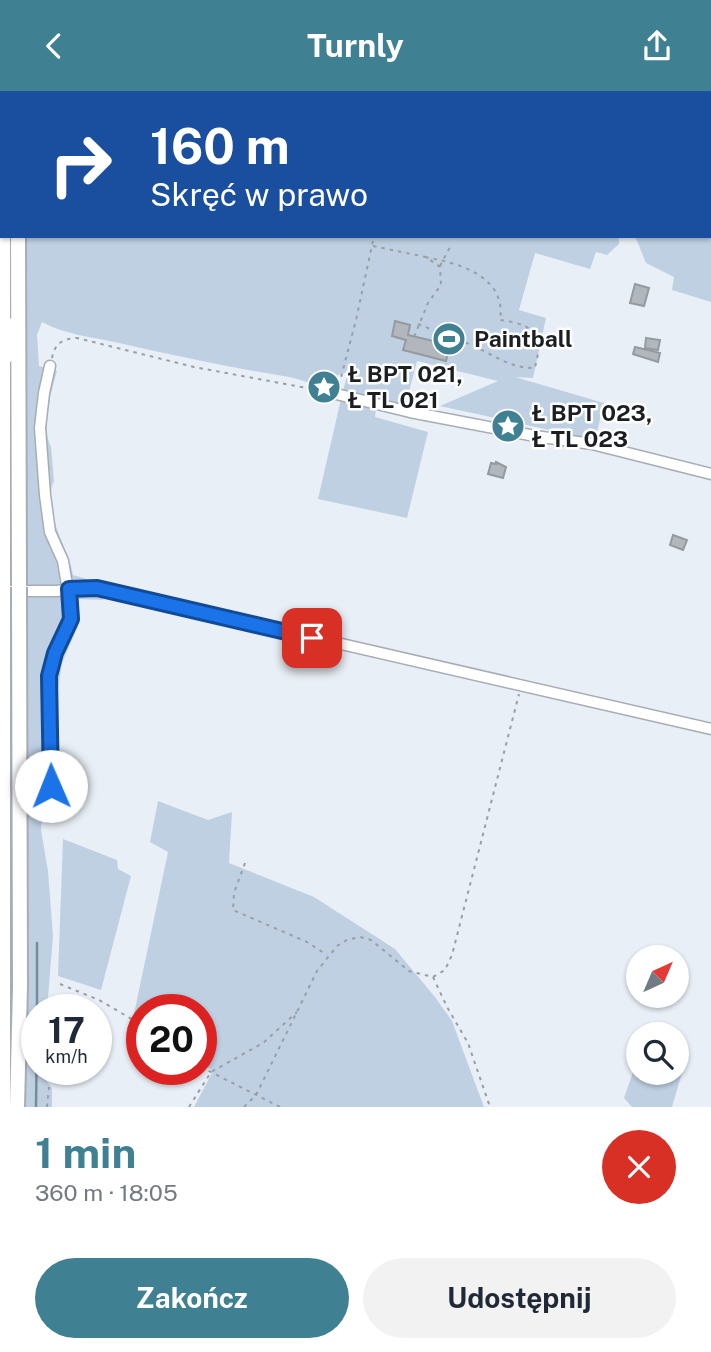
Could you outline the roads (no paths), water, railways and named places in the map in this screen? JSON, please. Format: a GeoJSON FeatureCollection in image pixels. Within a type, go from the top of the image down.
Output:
{"type":"FeatureCollection","features":[{"type":"Feature","properties":{"kind":"highway"},"geometry":{"type":"LineString","coordinates":[[3,238],[3,1107]]}},
{"type":"Feature","properties":{"kind":"highway"},"geometry":{"type":"LineString","coordinates":[[17,1107],[20,987],[18,238]]}},
{"type":"Feature","properties":{"kind":"street"},"geometry":{"type":"LineString","coordinates":[[3,270],[19,409]]}},
{"type":"Feature","properties":{"kind":"street"},"geometry":{"type":"LineString","coordinates":[[3,410],[19,271]]}},
{"type":"Feature","properties":{"kind":"street"},"geometry":{"type":"LineString","coordinates":[[50,366],[40,428],[45,495],[50,533],[63,561],[69,589],[71,619],[55,653],[49,676],[51,786]]}},
{"type":"Feature","properties":{"kind":"street"},"geometry":{"type":"LineString","coordinates":[[334,394],[535,436],[592,443],[711,474]]}},
{"type":"Feature","properties":{"kind":"street"},"geometry":{"type":"LineString","coordinates":[[2,591],[97,588],[711,729]]}},
{"type":"Feature","properties":{"kind":"waterway"},"geometry":{"type":"LineString","coordinates":[[37,943],[37,994]]}},
{"type":"Feature","properties":{"kind":"waterway"},"geometry":{"type":"LineString","coordinates":[[36,1085],[36,1107]]}},
{"type":"Feature","properties":{"kind":"place","name":"Paintball"},"geometry":{"type":"Point","coordinates":[449,339]}},
{"type":"Feature","properties":{"kind":"place","name":"Ł BPT 021, Ł TL 021"},"geometry":{"type":"Point","coordinates":[324,387]}},
{"type":"Feature","properties":{"kind":"place","name":"Ł BPT 023, Ł TL 023"},"geometry":{"type":"Point","coordinates":[508,426]}}]}
